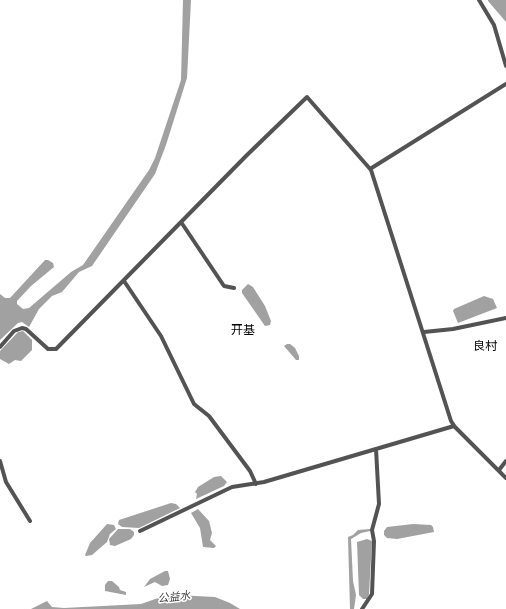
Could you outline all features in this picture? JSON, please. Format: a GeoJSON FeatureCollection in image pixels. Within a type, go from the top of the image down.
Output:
{"type":"FeatureCollection","features":[{"type":"Feature","properties":{"kind":"street"},"geometry":{"type":"LineString","coordinates":[[479,0],[494,25],[506,66]]}},
{"type":"Feature","properties":{"kind":"street"},"geometry":{"type":"LineString","coordinates":[[370,169],[506,84]]}},
{"type":"Feature","properties":{"kind":"street"},"geometry":{"type":"LineString","coordinates":[[0,347],[14,331],[22,328],[26,329],[48,349],[55,350],[307,97],[370,169],[454,426],[506,478]]}},
{"type":"Feature","properties":{"kind":"street"},"geometry":{"type":"LineString","coordinates":[[181,222],[224,286],[234,288]]}},
{"type":"Feature","properties":{"kind":"street"},"geometry":{"type":"LineString","coordinates":[[124,280],[161,336],[194,404],[209,416],[250,471],[256,484]]}},
{"type":"Feature","properties":{"kind":"street"},"geometry":{"type":"LineString","coordinates":[[424,332],[452,329],[506,318]]}},
{"type":"Feature","properties":{"kind":"street"},"geometry":{"type":"LineString","coordinates":[[140,531],[228,488],[256,484],[454,426]]}},
{"type":"Feature","properties":{"kind":"street"},"geometry":{"type":"LineString","coordinates":[[362,609],[372,594],[374,541],[372,530],[379,504],[376,449]]}},
{"type":"Feature","properties":{"kind":"street"},"geometry":{"type":"LineString","coordinates":[[0,461],[6,482],[30,521]]}},
{"type":"Feature","properties":{"kind":"street"},"geometry":{"type":"LineString","coordinates":[[499,470],[506,461]]}},
{"type":"Feature","properties":{"kind":"water"},"geometry":{"type":"Polygon","coordinates":[[[183,0],[191,0],[187,78],[166,145],[155,174],[92,266],[79,272],[62,292],[52,296],[39,309],[29,327],[22,322],[18,323],[0,340],[0,294],[5,298],[10,298],[45,260],[48,260],[53,263],[54,267],[31,286],[17,301],[17,304],[23,309],[29,308],[71,272],[83,265],[149,170],[155,158],[181,80],[183,0]]]}},
{"type":"Feature","properties":{"kind":"water"},"geometry":{"type":"Polygon","coordinates":[[[506,0],[506,22],[488,1],[506,0]]]}},
{"type":"Feature","properties":{"kind":"water"},"geometry":{"type":"Polygon","coordinates":[[[248,284],[253,287],[265,306],[271,321],[270,325],[265,326],[242,293],[242,290],[248,284]]]}},
{"type":"Feature","properties":{"kind":"water"},"geometry":{"type":"Polygon","coordinates":[[[484,296],[493,299],[497,308],[458,323],[453,311],[454,309],[484,296]]]}},
{"type":"Feature","properties":{"kind":"water"},"geometry":{"type":"Polygon","coordinates":[[[23,331],[32,340],[32,350],[21,361],[15,360],[9,364],[0,359],[0,351],[18,332],[23,331]]]}},
{"type":"Feature","properties":{"kind":"water"},"geometry":{"type":"Polygon","coordinates":[[[290,344],[295,348],[299,356],[299,360],[296,360],[284,346],[290,344]]]}},
{"type":"Feature","properties":{"kind":"water"},"geometry":{"type":"Polygon","coordinates":[[[221,476],[227,482],[224,486],[196,499],[197,494],[195,492],[198,487],[214,477],[221,476]]]}},
{"type":"Feature","properties":{"kind":"water"},"geometry":{"type":"Polygon","coordinates":[[[171,503],[176,504],[180,508],[139,528],[122,527],[118,524],[119,520],[171,503]]]}},
{"type":"Feature","properties":{"kind":"water"},"geometry":{"type":"Polygon","coordinates":[[[198,509],[209,521],[212,533],[210,540],[216,546],[214,548],[203,547],[200,528],[191,513],[198,509]]]}},
{"type":"Feature","properties":{"kind":"water"},"geometry":{"type":"Polygon","coordinates":[[[107,524],[114,525],[116,529],[110,534],[107,542],[92,555],[86,556],[85,555],[90,543],[107,524]]]}},
{"type":"Feature","properties":{"kind":"water"},"geometry":{"type":"Polygon","coordinates":[[[413,524],[431,525],[434,532],[397,539],[387,538],[384,535],[384,531],[387,527],[413,524]]]}},
{"type":"Feature","properties":{"kind":"water"},"geometry":{"type":"Polygon","coordinates":[[[118,529],[130,529],[134,532],[134,535],[131,539],[115,546],[110,545],[109,539],[118,529]]]}},
{"type":"Feature","properties":{"kind":"water"},"geometry":{"type":"Polygon","coordinates":[[[370,529],[370,531],[361,533],[351,539],[353,581],[356,595],[354,609],[350,609],[348,537],[353,535],[358,530],[370,529]]]}},
{"type":"Feature","properties":{"kind":"water"},"geometry":{"type":"Polygon","coordinates":[[[367,539],[372,541],[369,594],[367,599],[363,599],[359,595],[357,542],[367,539]]]}},
{"type":"Feature","properties":{"kind":"water"},"geometry":{"type":"Polygon","coordinates":[[[165,571],[168,571],[170,579],[168,585],[162,586],[155,582],[144,587],[150,579],[165,571]]]}},
{"type":"Feature","properties":{"kind":"water"},"geometry":{"type":"Polygon","coordinates":[[[108,581],[112,581],[119,587],[120,590],[126,592],[126,595],[105,591],[105,585],[108,581]]]}},
{"type":"Feature","properties":{"kind":"water","name":"公益水"},"geometry":{"type":"Polygon","coordinates":[[[176,595],[215,597],[240,609],[31,609],[47,601],[52,607],[64,608],[141,604],[164,596],[176,595]]]}},
{"type":"Feature","properties":{"kind":"district","name":"开基"},"geometry":{"type":"Point","coordinates":[243,330]}},
{"type":"Feature","properties":{"kind":"district","name":"良村"},"geometry":{"type":"Point","coordinates":[485,346]}}]}
